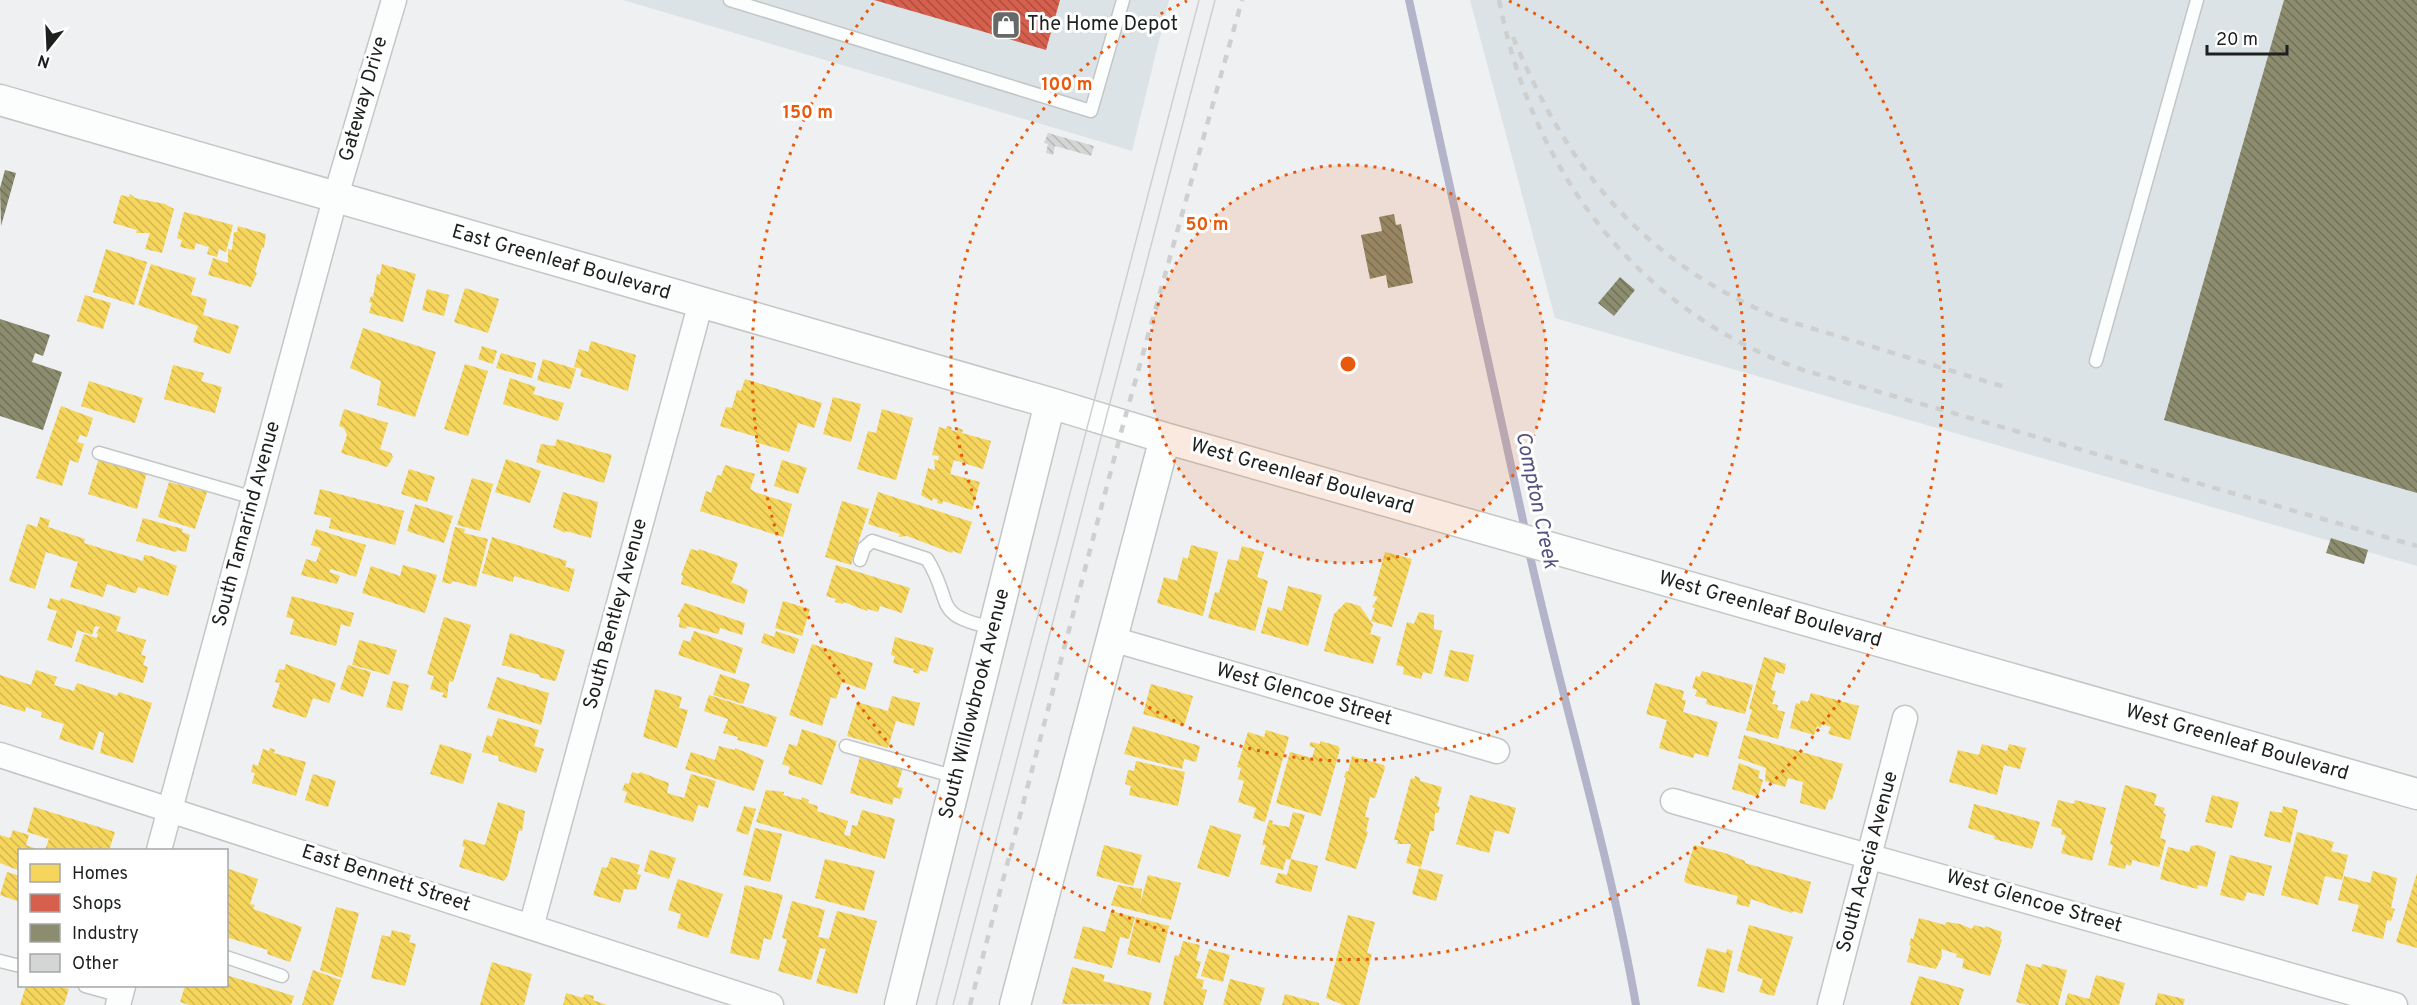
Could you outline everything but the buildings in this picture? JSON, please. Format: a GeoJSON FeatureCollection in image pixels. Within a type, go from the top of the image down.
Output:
{"type":"FeatureCollection","features":[{"type":"Feature","properties":{"kind":"street","name":"Gateway Drive"},"geometry":{"type":"LineString","coordinates":[[335,199],[394,0]]}},
{"type":"Feature","properties":{"kind":"street","name":"East Greenleaf Boulevard"},"geometry":{"type":"LineString","coordinates":[[0,100],[335,199],[701,302],[1123,425]]}},
{"type":"Feature","properties":{"kind":"street","name":"South Tamarind Avenue"},"geometry":{"type":"LineString","coordinates":[[159,849],[335,199]]}},
{"type":"Feature","properties":{"kind":"street","name":"South Bentley Avenue"},"geometry":{"type":"LineString","coordinates":[[531,927],[701,302]]}},
{"type":"Feature","properties":{"kind":"street","name":"South Willowbrook Avenue"},"geometry":{"type":"LineString","coordinates":[[900,1005],[1050,403]]}},
{"type":"Feature","properties":{"kind":"street","name":"West Greenleaf Boulevard"},"geometry":{"type":"LineString","coordinates":[[1123,425],[2417,794]]}},
{"type":"Feature","properties":{"kind":"street"},"geometry":{"type":"LineString","coordinates":[[1014,1005],[1165,438]]}},
{"type":"Feature","properties":{"kind":"street","name":"West Glencoe Street"},"geometry":{"type":"LineString","coordinates":[[1112,639],[1497,751]]}},
{"type":"Feature","properties":{"kind":"street","name":"South Acacia Avenue"},"geometry":{"type":"LineString","coordinates":[[1830,1005],[1905,718]]}},
{"type":"Feature","properties":{"kind":"street","name":"East Bennett Street"},"geometry":{"type":"LineString","coordinates":[[0,754],[771,1005]]}},
{"type":"Feature","properties":{"kind":"street","name":"West Glencoe Street"},"geometry":{"type":"LineString","coordinates":[[1673,801],[2395,1005]]}},
{"type":"Feature","properties":{"kind":"lane"},"geometry":{"type":"LineString","coordinates":[[730,0],[1091,111],[1123,0]]}},
{"type":"Feature","properties":{"kind":"lane"},"geometry":{"type":"LineString","coordinates":[[2096,361],[2198,0]]}},
{"type":"Feature","properties":{"kind":"lane"},"geometry":{"type":"LineString","coordinates":[[99,453],[254,498]]}},
{"type":"Feature","properties":{"kind":"lane"},"geometry":{"type":"LineString","coordinates":[[860,560],[864,548],[872,541],[927,559],[936,573],[945,607],[956,617],[994,628]]}},
{"type":"Feature","properties":{"kind":"lane"},"geometry":{"type":"LineString","coordinates":[[846,746],[957,777]]}},
{"type":"Feature","properties":{"kind":"lane"},"geometry":{"type":"LineString","coordinates":[[228,958],[282,975]]}},
{"type":"Feature","properties":{"kind":"lane"},"geometry":{"type":"LineString","coordinates":[[0,961],[18,966]]}},
{"type":"Feature","properties":{"kind":"lane"},"geometry":{"type":"LineString","coordinates":[[90,987],[121,995]]}},
{"type":"Feature","properties":{"kind":"shaded area"},"geometry":{"type":"Polygon","coordinates":[[[623,0],[1169,0],[1132,151],[623,0]]]}},
{"type":"Feature","properties":{"kind":"shaded area"},"geometry":{"type":"Polygon","coordinates":[[[1470,0],[2417,0],[2417,566],[1555,318],[1470,0]]]}},
{"type":"Feature","properties":{"kind":"waterway","name":"Compton Creek"},"geometry":{"type":"LineString","coordinates":[[1409,0],[1526,534]]}},
{"type":"Feature","properties":{"kind":"waterway","name":"Compton Creek"},"geometry":{"type":"LineString","coordinates":[[1528,547],[1613,890],[1636,1005]]}},
{"type":"Feature","properties":{"kind":"tram line"},"geometry":{"type":"LineString","coordinates":[[936,1005],[1199,0]]}},
{"type":"Feature","properties":{"kind":"tram line"},"geometry":{"type":"LineString","coordinates":[[953,1005],[1215,0]]}},
{"type":"Feature","properties":{"kind":"railway"},"geometry":{"type":"LineString","coordinates":[[970,1005],[1123,425],[1242,0]]}},
{"type":"Feature","properties":{"kind":"railway"},"geometry":{"type":"LineString","coordinates":[[1499,0],[1515,63],[1537,122],[1566,177],[1601,227],[1642,272],[1690,311],[1743,344],[1803,370],[2417,546]]}},
{"type":"Feature","properties":{"kind":"railway"},"geometry":{"type":"LineString","coordinates":[[1513,37],[1558,129],[1585,169],[1615,206],[1649,239],[1687,269],[1730,295],[1778,318],[2008,388]]}},
{"type":"Feature","properties":{"kind":"place","name":"The Home Depot"},"geometry":{"type":"Point","coordinates":[1006,25]}}]}
